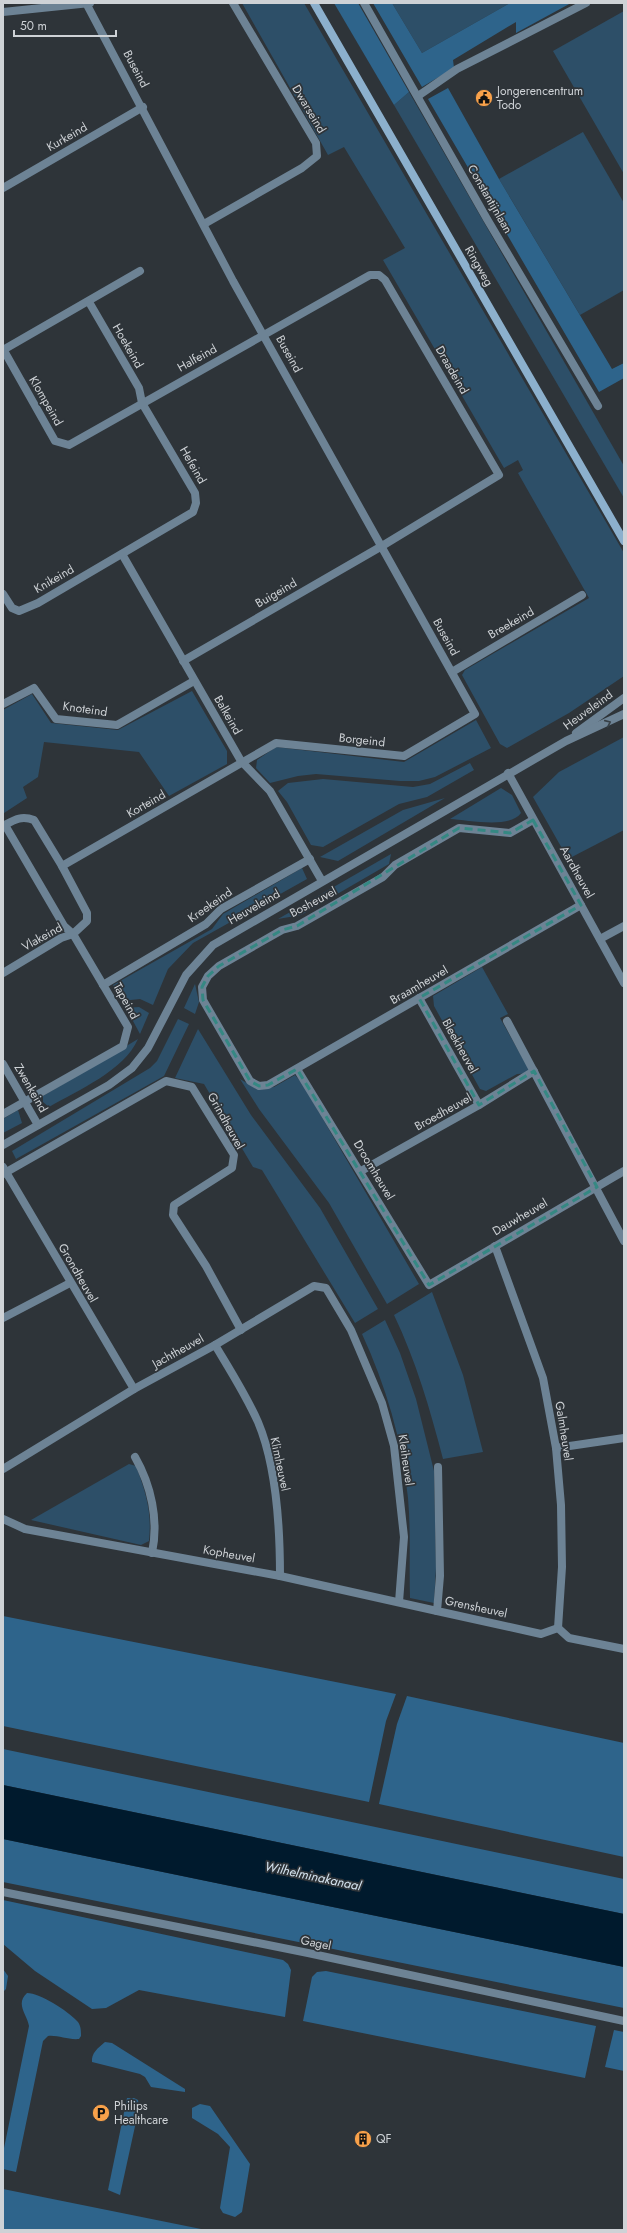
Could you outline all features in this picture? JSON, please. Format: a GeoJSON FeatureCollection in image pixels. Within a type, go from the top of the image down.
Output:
{"type":"FeatureCollection","features":[{"type":"Feature","properties":{"kind":"main road","name":"Ringweg"},"geometry":{"type":"LineString","coordinates":[[314,3],[624,541]]}},
{"type":"Feature","properties":{"kind":"street","name":"Dwarseind"},"geometry":{"type":"LineString","coordinates":[[204,224],[302,168],[317,156],[316,143],[233,3]]}},
{"type":"Feature","properties":{"kind":"street","name":"Constantijnlaan"},"geometry":{"type":"LineString","coordinates":[[364,3],[487,219],[598,406]]}},
{"type":"Feature","properties":{"kind":"street"},"geometry":{"type":"LineString","coordinates":[[418,96],[457,69],[586,3]]}},
{"type":"Feature","properties":{"kind":"street","name":"Buseind"},"geometry":{"type":"LineString","coordinates":[[88,4],[233,281],[264,334],[475,714]]}},
{"type":"Feature","properties":{"kind":"street"},"geometry":{"type":"LineString","coordinates":[[3,12],[88,4]]}},
{"type":"Feature","properties":{"kind":"street","name":"Kurkeind"},"geometry":{"type":"LineString","coordinates":[[3,188],[142,107]]}},
{"type":"Feature","properties":{"kind":"street"},"geometry":{"type":"LineString","coordinates":[[3,350],[140,272]]}},
{"type":"Feature","properties":{"kind":"street","name":"Draadeind"},"geometry":{"type":"LineString","coordinates":[[264,334],[370,275],[379,275],[385,280],[499,475],[382,546]]}},
{"type":"Feature","properties":{"kind":"street","name":"Hoekeind"},"geometry":{"type":"LineString","coordinates":[[89,302],[139,388],[142,403]]}},
{"type":"Feature","properties":{"kind":"street","name":"Halfeind"},"geometry":{"type":"LineString","coordinates":[[142,403],[264,334]]}},
{"type":"Feature","properties":{"kind":"street","name":"Klompeind"},"geometry":{"type":"LineString","coordinates":[[3,350],[55,441],[69,445],[142,403]]}},
{"type":"Feature","properties":{"kind":"street","name":"Hefeind"},"geometry":{"type":"LineString","coordinates":[[122,554],[193,512],[196,503],[195,493],[142,403]]}},
{"type":"Feature","properties":{"kind":"street","name":"Buigeind"},"geometry":{"type":"LineString","coordinates":[[183,661],[382,546]]}},
{"type":"Feature","properties":{"kind":"street","name":"Knikeind"},"geometry":{"type":"LineString","coordinates":[[3,594],[12,608],[19,610],[38,603],[122,554]]}},
{"type":"Feature","properties":{"kind":"street","name":"Balkeind"},"geometry":{"type":"LineString","coordinates":[[122,554],[241,761],[270,791],[322,881]]}},
{"type":"Feature","properties":{"kind":"street","name":"Breekeind"},"geometry":{"type":"LineString","coordinates":[[452,672],[582,595]]}},
{"type":"Feature","properties":{"kind":"street","name":"Knoteind"},"geometry":{"type":"LineString","coordinates":[[3,704],[34,688],[56,718],[117,725],[194,681]]}},
{"type":"Feature","properties":{"kind":"street","name":"Heuveleind"},"geometry":{"type":"LineString","coordinates":[[566,741],[624,698]]}},
{"type":"Feature","properties":{"kind":"street","name":"Borgeind"},"geometry":{"type":"LineString","coordinates":[[241,761],[276,743],[404,756],[475,714]]}},
{"type":"Feature","properties":{"kind":"street","name":"Heuveleind"},"geometry":{"type":"LineString","coordinates":[[3,1145],[109,1085],[132,1068],[148,1048],[186,975],[213,945],[508,773],[566,741],[624,714]]}},
{"type":"Feature","properties":{"kind":"street","name":"Korteind"},"geometry":{"type":"LineString","coordinates":[[62,866],[241,761]]}},
{"type":"Feature","properties":{"kind":"street","name":"Aardheuvel"},"geometry":{"type":"LineString","coordinates":[[508,773],[624,983]]}},
{"type":"Feature","properties":{"kind":"street"},"geometry":{"type":"LineString","coordinates":[[4,825],[19,817],[26,817],[34,820],[62,866],[87,913],[87,921],[73,934]]}},
{"type":"Feature","properties":{"kind":"street","name":"Bosheuvel"},"geometry":{"type":"LineString","coordinates":[[268,1085],[259,1086],[250,1081],[203,1000],[202,987],[208,976],[219,966],[282,930],[297,926],[383,877],[395,865],[459,828],[510,833],[534,820]]}},
{"type":"Feature","properties":{"kind":"street","name":"Tapeind"},"geometry":{"type":"LineString","coordinates":[[3,1114],[123,1046],[128,1027],[73,934],[64,926],[4,825]]}},
{"type":"Feature","properties":{"kind":"street","name":"Kreekeind"},"geometry":{"type":"LineString","coordinates":[[103,985],[206,924],[221,909],[310,859]]}},
{"type":"Feature","properties":{"kind":"street","name":"Braamheuvel"},"geometry":{"type":"LineString","coordinates":[[268,1085],[581,905]]}},
{"type":"Feature","properties":{"kind":"street"},"geometry":{"type":"LineString","coordinates":[[600,939],[624,926]]}},
{"type":"Feature","properties":{"kind":"street","name":"Vlakeind"},"geometry":{"type":"LineString","coordinates":[[3,973],[61,938],[73,934]]}},
{"type":"Feature","properties":{"kind":"street","name":"Bleekheuvel"},"geometry":{"type":"LineString","coordinates":[[419,998],[479,1105]]}},
{"type":"Feature","properties":{"kind":"street"},"geometry":{"type":"LineString","coordinates":[[507,1021],[597,1187],[624,1241]]}},
{"type":"Feature","properties":{"kind":"street","name":"Zwenkeind"},"geometry":{"type":"LineString","coordinates":[[3,1064],[38,1125]]}},
{"type":"Feature","properties":{"kind":"street","name":"Droomheuvel"},"geometry":{"type":"LineString","coordinates":[[297,1069],[361,1171],[429,1285]]}},
{"type":"Feature","properties":{"kind":"street","name":"Broedheuvel"},"geometry":{"type":"LineString","coordinates":[[361,1171],[479,1105],[534,1071]]}},
{"type":"Feature","properties":{"kind":"street","name":"Grindheuvel"},"geometry":{"type":"LineString","coordinates":[[4,1171],[166,1081],[192,1087],[234,1155],[232,1168],[174,1205],[173,1215],[206,1266],[241,1330]]}},
{"type":"Feature","properties":{"kind":"street","name":"Grondheuvel"},"geometry":{"type":"LineString","coordinates":[[4,1171],[134,1389]]}},
{"type":"Feature","properties":{"kind":"street","name":"Dauwheuvel"},"geometry":{"type":"LineString","coordinates":[[429,1285],[624,1171]]}},
{"type":"Feature","properties":{"kind":"street","name":"Galmheuvel"},"geometry":{"type":"LineString","coordinates":[[495,1246],[543,1378],[556,1448],[561,1505],[562,1567],[558,1628]]}},
{"type":"Feature","properties":{"kind":"street"},"geometry":{"type":"LineString","coordinates":[[3,1318],[70,1283]]}},
{"type":"Feature","properties":{"kind":"street","name":"Jachtheuvel"},"geometry":{"type":"LineString","coordinates":[[3,1469],[134,1389],[215,1345],[314,1286],[326,1288],[351,1330]]}},
{"type":"Feature","properties":{"kind":"street","name":"Kleiheuvel"},"geometry":{"type":"LineString","coordinates":[[351,1330],[382,1403],[394,1446],[404,1537],[399,1602]]}},
{"type":"Feature","properties":{"kind":"street","name":"Klimheuvel"},"geometry":{"type":"LineString","coordinates":[[215,1345],[258,1423],[268,1450],[280,1528],[280,1576]]}},
{"type":"Feature","properties":{"kind":"street"},"geometry":{"type":"LineString","coordinates":[[556,1448],[624,1438]]}},
{"type":"Feature","properties":{"kind":"street"},"geometry":{"type":"LineString","coordinates":[[135,1457],[145,1475],[150,1491],[154,1522],[154,1541],[152,1553]]}},
{"type":"Feature","properties":{"kind":"street","name":"Grensheuvel"},"geometry":{"type":"LineString","coordinates":[[438,1467],[440,1576],[437,1611],[541,1634],[558,1628]]}},
{"type":"Feature","properties":{"kind":"street","name":"Kopheuvel"},"geometry":{"type":"LineString","coordinates":[[3,1519],[25,1530],[280,1576],[437,1611]]}},
{"type":"Feature","properties":{"kind":"street"},"geometry":{"type":"LineString","coordinates":[[558,1628],[569,1638],[624,1649]]}},
{"type":"Feature","properties":{"kind":"street","name":"Gagel"},"geometry":{"type":"LineString","coordinates":[[3,1892],[308,1953],[624,2020]]}},
{"type":"Feature","properties":{"kind":"highlighted area"},"geometry":{"type":"Polygon","coordinates":[[[533,820],[581,905],[419,998],[479,1105],[534,1071],[597,1187],[429,1285],[297,1069],[268,1085],[259,1086],[250,1081],[203,1000],[202,987],[208,976],[219,966],[282,930],[297,926],[459,828],[510,833],[533,820]]]}},
{"type":"Feature","properties":{"kind":"shaded area"},"geometry":{"type":"Polygon","coordinates":[[[242,3],[304,3],[624,553],[624,676],[569,713],[507,748],[500,744],[462,675],[465,670],[589,598],[518,473],[523,470],[518,460],[504,468],[383,260],[405,248],[344,147],[328,155],[242,3]]]}},
{"type":"Feature","properties":{"kind":"shaded area"},"geometry":{"type":"Polygon","coordinates":[[[334,3],[358,3],[409,92],[394,105],[334,3]]]}},
{"type":"Feature","properties":{"kind":"shaded area"},"geometry":{"type":"Polygon","coordinates":[[[373,3],[392,3],[422,53],[510,3],[571,3],[516,33],[516,22],[453,60],[454,68],[422,87],[373,3]]]}},
{"type":"Feature","properties":{"kind":"shaded area"},"geometry":{"type":"Polygon","coordinates":[[[392,3],[510,3],[422,53],[392,3]]]}},
{"type":"Feature","properties":{"kind":"shaded area"},"geometry":{"type":"Polygon","coordinates":[[[624,11],[624,174],[553,51],[624,11]]]}},
{"type":"Feature","properties":{"kind":"shaded area"},"geometry":{"type":"Polygon","coordinates":[[[448,88],[499,179],[612,369],[624,363],[624,378],[599,392],[428,99],[448,88]]]}},
{"type":"Feature","properties":{"kind":"shaded area"},"geometry":{"type":"Polygon","coordinates":[[[409,92],[624,466],[624,498],[394,105],[409,92]]]}},
{"type":"Feature","properties":{"kind":"shaded area"},"geometry":{"type":"Polygon","coordinates":[[[583,132],[624,203],[624,290],[580,315],[499,179],[583,132]]]}},
{"type":"Feature","properties":{"kind":"shaded area"},"geometry":{"type":"Polygon","coordinates":[[[192,691],[227,751],[227,764],[169,796],[139,752],[44,742],[38,777],[23,787],[27,798],[4,813],[3,710],[32,694],[51,723],[118,730],[192,691]]]}},
{"type":"Feature","properties":{"kind":"shaded area"},"geometry":{"type":"Polygon","coordinates":[[[476,720],[491,748],[435,777],[419,781],[400,781],[316,774],[298,776],[270,783],[256,768],[257,760],[276,747],[404,762],[476,720]]]}},
{"type":"Feature","properties":{"kind":"shaded area"},"geometry":{"type":"Polygon","coordinates":[[[624,737],[624,830],[568,859],[533,797],[559,772],[624,737]]]}},
{"type":"Feature","properties":{"kind":"shaded area"},"geometry":{"type":"Polygon","coordinates":[[[470,763],[474,770],[427,797],[399,804],[323,847],[311,845],[287,802],[278,791],[288,783],[323,779],[413,787],[430,784],[470,763]]]}},
{"type":"Feature","properties":{"kind":"shaded area"},"geometry":{"type":"Polygon","coordinates":[[[501,788],[512,795],[521,813],[516,818],[498,822],[477,822],[450,819],[501,788]]]}},
{"type":"Feature","properties":{"kind":"shaded area"},"geometry":{"type":"Polygon","coordinates":[[[445,798],[338,861],[320,857],[403,810],[445,798]]]}},
{"type":"Feature","properties":{"kind":"shaded area"},"geometry":{"type":"Polygon","coordinates":[[[391,854],[389,864],[301,915],[278,919],[391,854]]]}},
{"type":"Feature","properties":{"kind":"shaded area"},"geometry":{"type":"Polygon","coordinates":[[[302,868],[307,879],[193,943],[168,969],[153,1005],[140,999],[121,1001],[113,985],[212,929],[223,914],[302,868]]]}},
{"type":"Feature","properties":{"kind":"shaded area"},"geometry":{"type":"Polygon","coordinates":[[[482,967],[508,1014],[500,1018],[531,1073],[517,1074],[486,1091],[480,1089],[434,1006],[433,996],[482,967]]]}},
{"type":"Feature","properties":{"kind":"shaded area"},"geometry":{"type":"Polygon","coordinates":[[[195,984],[199,1002],[195,1014],[184,1008],[195,984]]]}},
{"type":"Feature","properties":{"kind":"shaded area"},"geometry":{"type":"Polygon","coordinates":[[[139,1007],[149,1013],[140,1034],[126,1008],[139,1007]]]}},
{"type":"Feature","properties":{"kind":"shaded area"},"geometry":{"type":"Polygon","coordinates":[[[178,1019],[189,1024],[164,1076],[16,1159],[12,1151],[150,1068],[157,1061],[178,1019]]]}},
{"type":"Feature","properties":{"kind":"shaded area"},"geometry":{"type":"Polygon","coordinates":[[[198,1029],[251,1115],[320,1208],[378,1309],[355,1323],[262,1170],[253,1167],[204,1084],[175,1078],[198,1029]]]}},
{"type":"Feature","properties":{"kind":"shaded area"},"geometry":{"type":"Polygon","coordinates":[[[138,1039],[122,1061],[99,1079],[49,1107],[43,1102],[43,1096],[138,1039]]]}},
{"type":"Feature","properties":{"kind":"shaded area"},"geometry":{"type":"Polygon","coordinates":[[[295,1075],[302,1083],[419,1284],[387,1304],[329,1203],[259,1109],[240,1079],[257,1089],[274,1087],[295,1075]]]}},
{"type":"Feature","properties":{"kind":"shaded area"},"geometry":{"type":"Polygon","coordinates":[[[18,1110],[22,1123],[3,1133],[3,1119],[18,1110]]]}},
{"type":"Feature","properties":{"kind":"shaded area"},"geometry":{"type":"Polygon","coordinates":[[[432,1292],[463,1375],[483,1452],[443,1459],[422,1386],[402,1332],[394,1315],[432,1292]]]}},
{"type":"Feature","properties":{"kind":"shaded area"},"geometry":{"type":"Polygon","coordinates":[[[385,1320],[400,1353],[416,1399],[434,1471],[436,1568],[434,1603],[410,1598],[409,1510],[402,1455],[386,1393],[362,1334],[385,1320]]]}},
{"type":"Feature","properties":{"kind":"shaded area"},"geometry":{"type":"Polygon","coordinates":[[[129,1464],[136,1466],[143,1485],[150,1521],[149,1541],[141,1545],[31,1520],[129,1464]]]}},
{"type":"Feature","properties":{"kind":"shaded area"},"geometry":{"type":"Polygon","coordinates":[[[3,1616],[396,1694],[386,1721],[369,1802],[3,1726],[3,1616]]]}},
{"type":"Feature","properties":{"kind":"shaded area"},"geometry":{"type":"Polygon","coordinates":[[[407,1696],[624,1743],[624,1857],[379,1804],[397,1724],[407,1696]]]}},
{"type":"Feature","properties":{"kind":"shaded area"},"geometry":{"type":"Polygon","coordinates":[[[3,1749],[624,1879],[624,1914],[3,1785],[3,1749]]]}},
{"type":"Feature","properties":{"kind":"shaded area"},"geometry":{"type":"Polygon","coordinates":[[[3,1839],[624,1967],[624,2008],[3,1882],[3,1839]]]}},
{"type":"Feature","properties":{"kind":"shaded area"},"geometry":{"type":"Polygon","coordinates":[[[3,1900],[283,1960],[288,1964],[291,1970],[285,2017],[139,1990],[106,2008],[92,2009],[35,1971],[3,1944],[3,1900]]]}},
{"type":"Feature","properties":{"kind":"shaded area"},"geometry":{"type":"Polygon","coordinates":[[[3,1969],[8,1976],[6,1989],[3,1992],[3,1969]]]}},
{"type":"Feature","properties":{"kind":"shaded area"},"geometry":{"type":"Polygon","coordinates":[[[326,1971],[596,2026],[585,2078],[303,2021],[312,1977],[317,1972],[326,1971]]]}},
{"type":"Feature","properties":{"kind":"shaded area"},"geometry":{"type":"Polygon","coordinates":[[[27,1993],[46,1999],[67,2012],[78,2023],[81,2036],[79,2039],[75,2039],[48,2036],[43,2041],[16,2172],[3,2169],[3,2153],[29,2026],[22,2005],[22,2001],[27,1993]]]}},
{"type":"Feature","properties":{"kind":"shaded area"},"geometry":{"type":"Polygon","coordinates":[[[614,2030],[624,2032],[624,2071],[605,2067],[614,2030]]]}},
{"type":"Feature","properties":{"kind":"shaded area"},"geometry":{"type":"Polygon","coordinates":[[[105,2042],[112,2043],[185,2089],[185,2092],[151,2087],[145,2077],[140,2074],[92,2062],[94,2053],[105,2042]]]}},
{"type":"Feature","properties":{"kind":"shaded area"},"geometry":{"type":"Polygon","coordinates":[[[127,2098],[134,2098],[138,2100],[139,2108],[120,2195],[108,2190],[127,2098]]]}},
{"type":"Feature","properties":{"kind":"shaded area"},"geometry":{"type":"Polygon","coordinates":[[[200,2104],[210,2106],[250,2164],[242,2212],[235,2217],[223,2213],[220,2208],[230,2147],[218,2134],[192,2118],[192,2108],[200,2104]]]}},
{"type":"Feature","properties":{"kind":"shaded area"},"geometry":{"type":"Polygon","coordinates":[[[3,2189],[206,2230],[3,2230],[3,2189]]]}},
{"type":"Feature","properties":{"kind":"water","name":"Wilhelminakanaal"},"geometry":{"type":"Polygon","coordinates":[[[3,1785],[624,1914],[624,1967],[3,1839],[3,1785]]]}},
{"type":"Feature","properties":{"kind":"place","name":"Jongerencentrum Todo"},"geometry":{"type":"Point","coordinates":[484,98]}},
{"type":"Feature","properties":{"kind":"place","name":"Philips Healthcare"},"geometry":{"type":"Point","coordinates":[101,2113]}},
{"type":"Feature","properties":{"kind":"place","name":"QF"},"geometry":{"type":"Point","coordinates":[363,2139]}}]}
